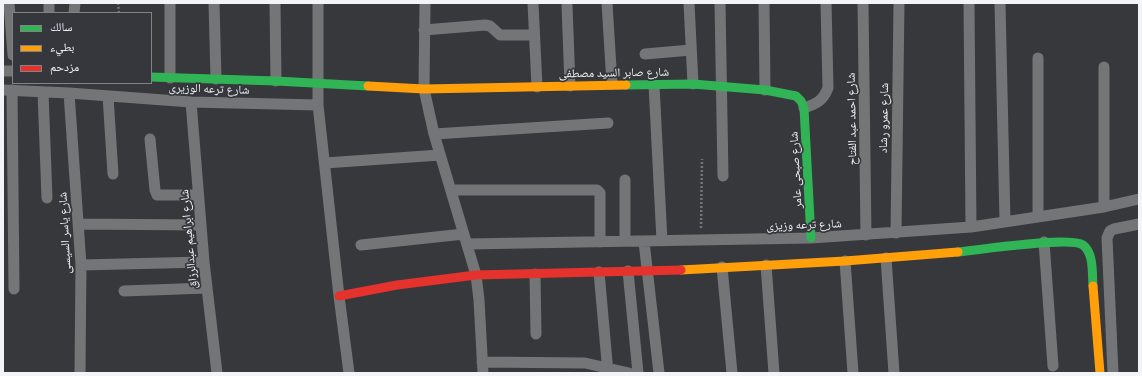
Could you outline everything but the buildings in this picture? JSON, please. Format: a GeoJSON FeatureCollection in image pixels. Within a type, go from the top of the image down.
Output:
{"type":"FeatureCollection","features":[{"type":"Feature","properties":{"kind":"street"},"geometry":{"type":"LineString","coordinates":[[9,3],[12,42]]}},
{"type":"Feature","properties":{"kind":"street"},"geometry":{"type":"LineString","coordinates":[[170,3],[170,78]]}},
{"type":"Feature","properties":{"kind":"street"},"geometry":{"type":"LineString","coordinates":[[214,3],[216,79]]}},
{"type":"Feature","properties":{"kind":"street"},"geometry":{"type":"LineString","coordinates":[[275,3],[276,80]]}},
{"type":"Feature","properties":{"kind":"street"},"geometry":{"type":"LineString","coordinates":[[318,3],[318,105],[349,373]]}},
{"type":"Feature","properties":{"kind":"street"},"geometry":{"type":"LineString","coordinates":[[425,3],[424,89],[434,134],[476,276],[479,300],[483,373]]}},
{"type":"Feature","properties":{"kind":"street"},"geometry":{"type":"LineString","coordinates":[[533,3],[537,88]]}},
{"type":"Feature","properties":{"kind":"street"},"geometry":{"type":"LineString","coordinates":[[607,3],[612,84]]}},
{"type":"Feature","properties":{"kind":"street"},"geometry":{"type":"LineString","coordinates":[[689,3],[693,84]]}},
{"type":"Feature","properties":{"kind":"street"},"geometry":{"type":"LineString","coordinates":[[720,3],[723,176]]}},
{"type":"Feature","properties":{"kind":"street"},"geometry":{"type":"LineString","coordinates":[[764,3],[765,90]]}},
{"type":"Feature","properties":{"kind":"street"},"geometry":{"type":"LineString","coordinates":[[803,104],[817,103],[824,97],[828,88],[826,3]]}},
{"type":"Feature","properties":{"kind":"street","name":"شارع احمد عبد الفتاح"},"geometry":{"type":"LineString","coordinates":[[863,3],[866,235]]}},
{"type":"Feature","properties":{"kind":"street","name":"شارع عمرو رشاد"},"geometry":{"type":"LineString","coordinates":[[896,233],[899,3]]}},
{"type":"Feature","properties":{"kind":"street"},"geometry":{"type":"LineString","coordinates":[[969,3],[971,227]]}},
{"type":"Feature","properties":{"kind":"street"},"geometry":{"type":"LineString","coordinates":[[1000,3],[1005,222]]}},
{"type":"Feature","properties":{"kind":"street"},"geometry":{"type":"LineString","coordinates":[[567,5],[570,86]]}},
{"type":"Feature","properties":{"kind":"street"},"geometry":{"type":"LineString","coordinates":[[424,30],[485,25],[490,26],[500,35],[534,35]]}},
{"type":"Feature","properties":{"kind":"street"},"geometry":{"type":"LineString","coordinates":[[645,54],[691,50]]}},
{"type":"Feature","properties":{"kind":"street"},"geometry":{"type":"LineString","coordinates":[[1038,58],[1038,216]]}},
{"type":"Feature","properties":{"kind":"street"},"geometry":{"type":"LineString","coordinates":[[1104,67],[1104,207]]}},
{"type":"Feature","properties":{"kind":"street","name":"شارع ترعه الوزيرى"},"geometry":{"type":"LineString","coordinates":[[152,77],[276,80],[424,89]]}},
{"type":"Feature","properties":{"kind":"street","name":"شارع صابر السيد مصطفى"},"geometry":{"type":"LineString","coordinates":[[424,89],[537,88],[612,84],[693,84],[765,90],[790,94],[796,96],[803,104]]}},
{"type":"Feature","properties":{"kind":"street"},"geometry":{"type":"LineString","coordinates":[[654,85],[662,241]]}},
{"type":"Feature","properties":{"kind":"street"},"geometry":{"type":"LineString","coordinates":[[8,90],[14,289]]}},
{"type":"Feature","properties":{"kind":"street","name":"شارع ترعه الوزيرى"},"geometry":{"type":"LineString","coordinates":[[8,90],[191,102],[318,105]]}},
{"type":"Feature","properties":{"kind":"street"},"geometry":{"type":"LineString","coordinates":[[43,92],[47,198]]}},
{"type":"Feature","properties":{"kind":"street","name":"شارع ياسر السيسى"},"geometry":{"type":"LineString","coordinates":[[69,93],[81,265],[80,373]]}},
{"type":"Feature","properties":{"kind":"street"},"geometry":{"type":"LineString","coordinates":[[108,96],[113,174]]}},
{"type":"Feature","properties":{"kind":"street","name":"شارع ابراهيم عبدالرزاق"},"geometry":{"type":"LineString","coordinates":[[191,102],[204,262],[217,373]]}},
{"type":"Feature","properties":{"kind":"street","name":"شارع صبحى عامر"},"geometry":{"type":"LineString","coordinates":[[803,104],[811,238]]}},
{"type":"Feature","properties":{"kind":"street"},"geometry":{"type":"LineString","coordinates":[[434,134],[608,123]]}},
{"type":"Feature","properties":{"kind":"street"},"geometry":{"type":"LineString","coordinates":[[150,139],[155,190],[157,195],[198,195]]}},
{"type":"Feature","properties":{"kind":"street"},"geometry":{"type":"LineString","coordinates":[[324,163],[440,155]]}},
{"type":"Feature","properties":{"kind":"street"},"geometry":{"type":"LineString","coordinates":[[625,180],[625,242]]}},
{"type":"Feature","properties":{"kind":"street"},"geometry":{"type":"LineString","coordinates":[[451,190],[597,190],[599,191],[600,242]]}},
{"type":"Feature","properties":{"kind":"street","name":"شارع ترعه وزيزى"},"geometry":{"type":"LineString","coordinates":[[361,245],[466,239],[644,242],[811,238],[866,235],[971,227],[1104,207],[1139,199]]}},
{"type":"Feature","properties":{"kind":"street"},"geometry":{"type":"LineString","coordinates":[[79,224],[201,225]]}},
{"type":"Feature","properties":{"kind":"street"},"geometry":{"type":"LineString","coordinates":[[1113,373],[1107,238],[1110,231],[1114,229],[1139,224]]}},
{"type":"Feature","properties":{"kind":"street"},"geometry":{"type":"LineString","coordinates":[[644,242],[659,373]]}},
{"type":"Feature","properties":{"kind":"street"},"geometry":{"type":"LineString","coordinates":[[339,296],[397,285],[476,276],[667,270],[845,261],[940,254],[1044,242],[1073,242],[1083,245],[1090,255],[1100,373]]}},
{"type":"Feature","properties":{"kind":"street"},"geometry":{"type":"LineString","coordinates":[[1044,242],[1054,366]]}},
{"type":"Feature","properties":{"kind":"street"},"geometry":{"type":"LineString","coordinates":[[886,258],[894,373]]}},
{"type":"Feature","properties":{"kind":"street"},"geometry":{"type":"LineString","coordinates":[[845,261],[853,373]]}},
{"type":"Feature","properties":{"kind":"street"},"geometry":{"type":"LineString","coordinates":[[81,265],[204,262]]}},
{"type":"Feature","properties":{"kind":"street"},"geometry":{"type":"LineString","coordinates":[[766,265],[774,373]]}},
{"type":"Feature","properties":{"kind":"street"},"geometry":{"type":"LineString","coordinates":[[722,267],[732,373]]}},
{"type":"Feature","properties":{"kind":"street"},"geometry":{"type":"LineString","coordinates":[[628,271],[638,373]]}},
{"type":"Feature","properties":{"kind":"street"},"geometry":{"type":"LineString","coordinates":[[599,272],[608,370]]}},
{"type":"Feature","properties":{"kind":"street"},"geometry":{"type":"LineString","coordinates":[[535,274],[536,334]]}},
{"type":"Feature","properties":{"kind":"street"},"geometry":{"type":"LineString","coordinates":[[124,291],[207,288]]}},
{"type":"Feature","properties":{"kind":"street"},"geometry":{"type":"LineString","coordinates":[[482,362],[585,363],[608,370],[630,373]]}},
{"type":"Feature","properties":{"kind":"path"},"geometry":{"type":"LineString","coordinates":[[701,241],[702,159]]}},
{"type":"Feature","properties":{"kind":"traffic: fast"},"geometry":{"type":"LineString","coordinates":[[152,77],[368,86]]}},
{"type":"Feature","properties":{"kind":"traffic: fast"},"geometry":{"type":"LineString","coordinates":[[626,85],[693,84],[765,90],[796,96],[801,101],[804,108],[811,238]]}},
{"type":"Feature","properties":{"kind":"traffic: fast"},"geometry":{"type":"LineString","coordinates":[[958,252],[1043,243],[1061,242],[1083,245],[1087,249],[1091,258],[1093,286]]}},
{"type":"Feature","properties":{"kind":"traffic: slow"},"geometry":{"type":"LineString","coordinates":[[368,86],[424,89],[626,85]]}},
{"type":"Feature","properties":{"kind":"traffic: slow"},"geometry":{"type":"LineString","coordinates":[[681,270],[845,261],[958,252]]}},
{"type":"Feature","properties":{"kind":"traffic: slow"},"geometry":{"type":"LineString","coordinates":[[1093,286],[1100,373]]}},
{"type":"Feature","properties":{"kind":"traffic: jam"},"geometry":{"type":"LineString","coordinates":[[339,296],[397,285],[476,275],[681,270]]}}]}
